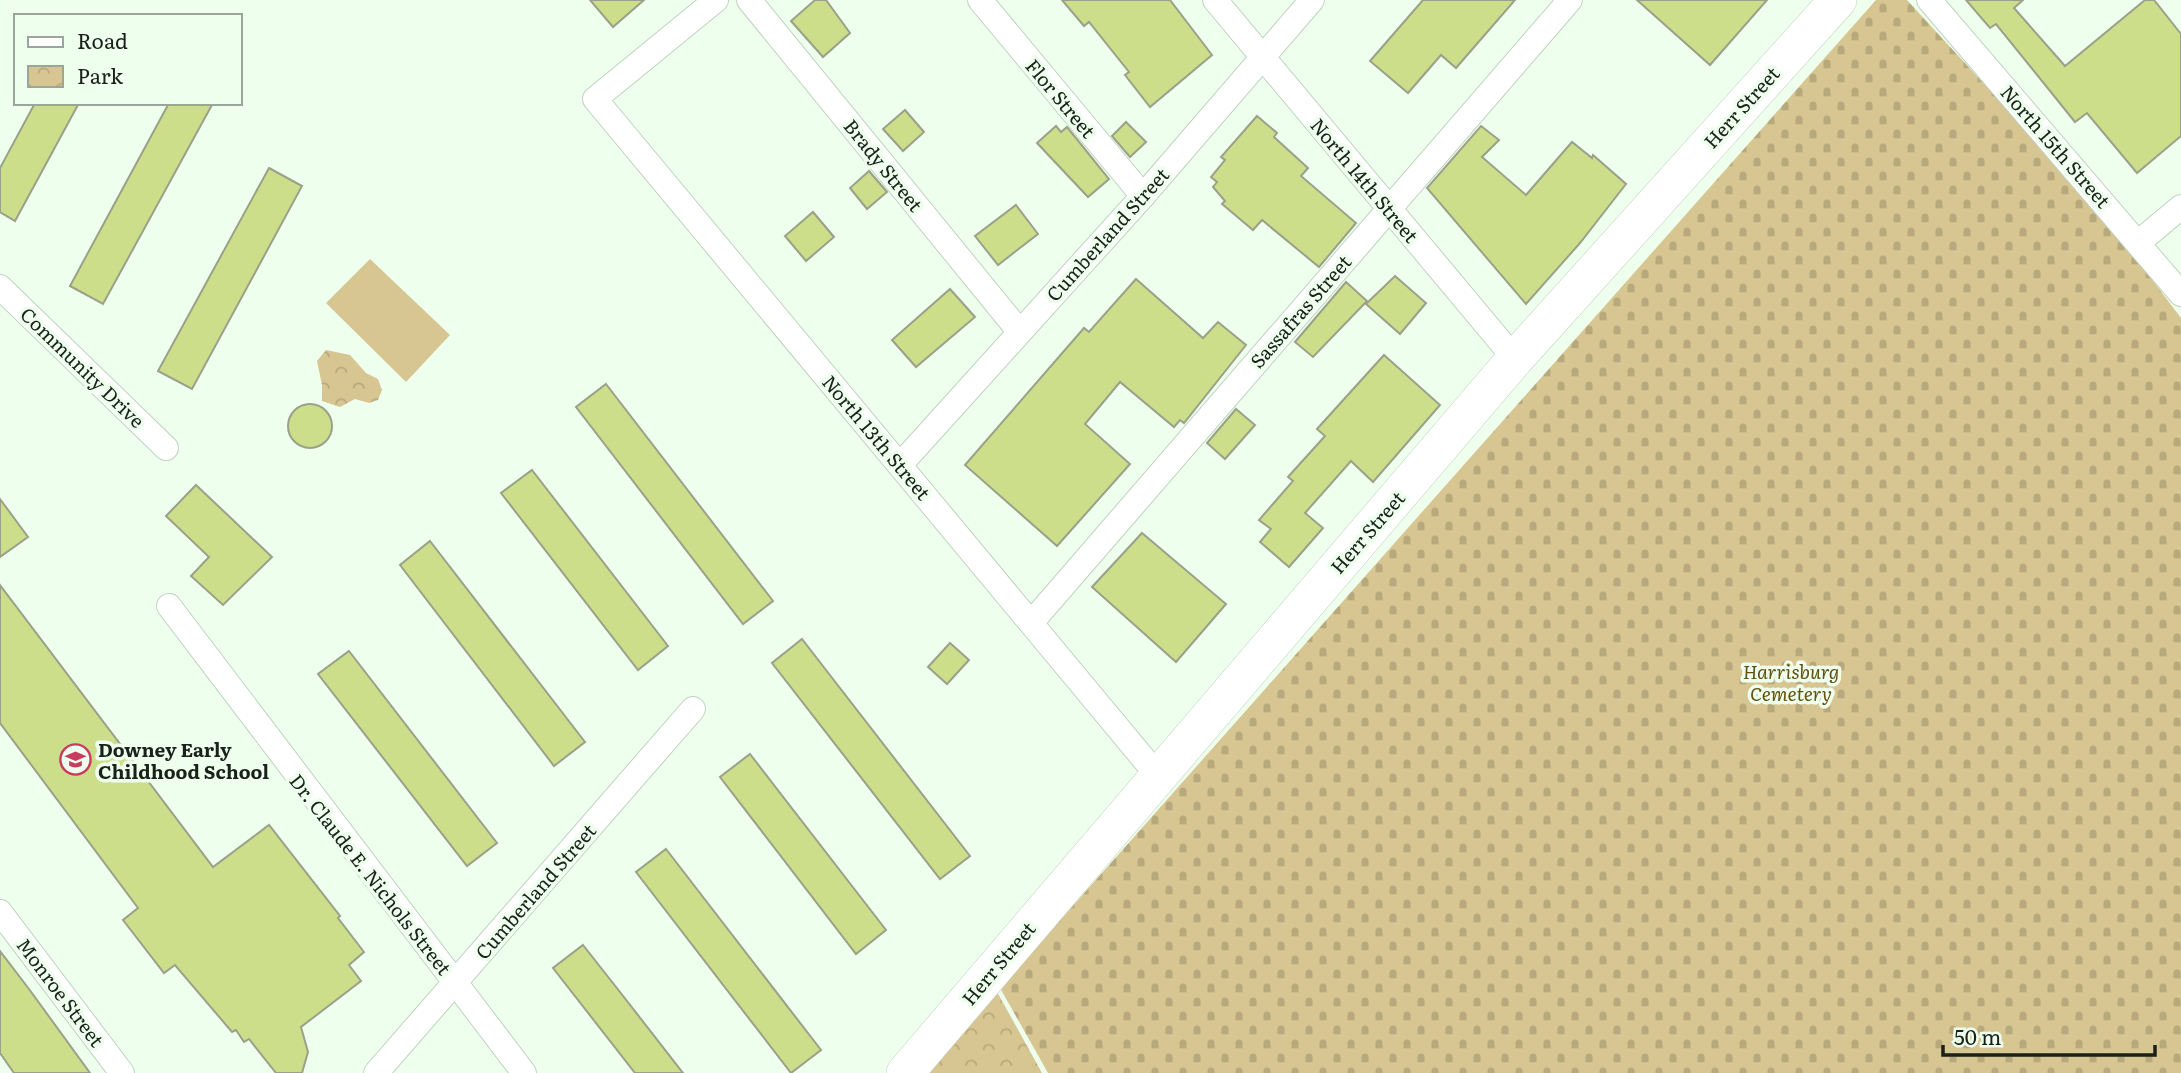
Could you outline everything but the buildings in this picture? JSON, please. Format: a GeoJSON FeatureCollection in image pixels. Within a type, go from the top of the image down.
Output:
{"type":"FeatureCollection","features":[{"type":"Feature","properties":{"kind":"main road","name":"Herr Street"},"geometry":{"type":"LineString","coordinates":[[905,1073],[1515,359],[1838,0]]}},
{"type":"Feature","properties":{"kind":"street","name":"North 13th Street"},"geometry":{"type":"LineString","coordinates":[[716,0],[595,99],[1158,776]]}},
{"type":"Feature","properties":{"kind":"street","name":"Brady Street"},"geometry":{"type":"LineString","coordinates":[[749,0],[1019,331]]}},
{"type":"Feature","properties":{"kind":"street","name":"Flor Street"},"geometry":{"type":"LineString","coordinates":[[980,0],[1143,196]]}},
{"type":"Feature","properties":{"kind":"street","name":"North 14th Street"},"geometry":{"type":"LineString","coordinates":[[1215,0],[1515,359]]}},
{"type":"Feature","properties":{"kind":"street","name":"Cumberland Street"},"geometry":{"type":"LineString","coordinates":[[900,465],[1143,196],[1312,0]]}},
{"type":"Feature","properties":{"kind":"street","name":"Sassafras Street"},"geometry":{"type":"LineString","coordinates":[[1031,622],[1570,0]]}},
{"type":"Feature","properties":{"kind":"street","name":"North 15th Street"},"geometry":{"type":"LineString","coordinates":[[1928,0],[2139,242],[2181,295]]}},
{"type":"Feature","properties":{"kind":"street"},"geometry":{"type":"LineString","coordinates":[[2139,242],[2181,207]]}},
{"type":"Feature","properties":{"kind":"street","name":"Community Drive"},"geometry":{"type":"LineString","coordinates":[[0,286],[166,448]]}},
{"type":"Feature","properties":{"kind":"street","name":"Dr. Claude E. Nichols Street"},"geometry":{"type":"LineString","coordinates":[[169,606],[524,1073]]}},
{"type":"Feature","properties":{"kind":"street","name":"Cumberland Street"},"geometry":{"type":"LineString","coordinates":[[376,1073],[693,709]]}},
{"type":"Feature","properties":{"kind":"street","name":"Monroe Street"},"geometry":{"type":"LineString","coordinates":[[0,912],[122,1073]]}},
{"type":"Feature","properties":{"kind":"green space","name":"Harrisburg Cemetery"},"geometry":{"type":"Polygon","coordinates":[[[1876,0],[1907,0],[2099,209],[2181,318],[2181,1073],[1048,1073],[1000,988],[1876,0]]]}},
{"type":"Feature","properties":{"kind":"green space"},"geometry":{"type":"Polygon","coordinates":[[[370,259],[450,335],[406,382],[326,303],[370,259]]]}},
{"type":"Feature","properties":{"kind":"green space"},"geometry":{"type":"Polygon","coordinates":[[[326,350],[350,355],[366,373],[378,379],[382,390],[378,400],[369,403],[355,399],[340,407],[322,401],[317,361],[326,350]]]}},
{"type":"Feature","properties":{"kind":"green space"},"geometry":{"type":"Polygon","coordinates":[[[996,990],[1042,1073],[927,1073],[996,990]]]}},
{"type":"Feature","properties":{"kind":"place","name":"Downey Early Childhood School"},"geometry":{"type":"Point","coordinates":[75,760]}}]}
